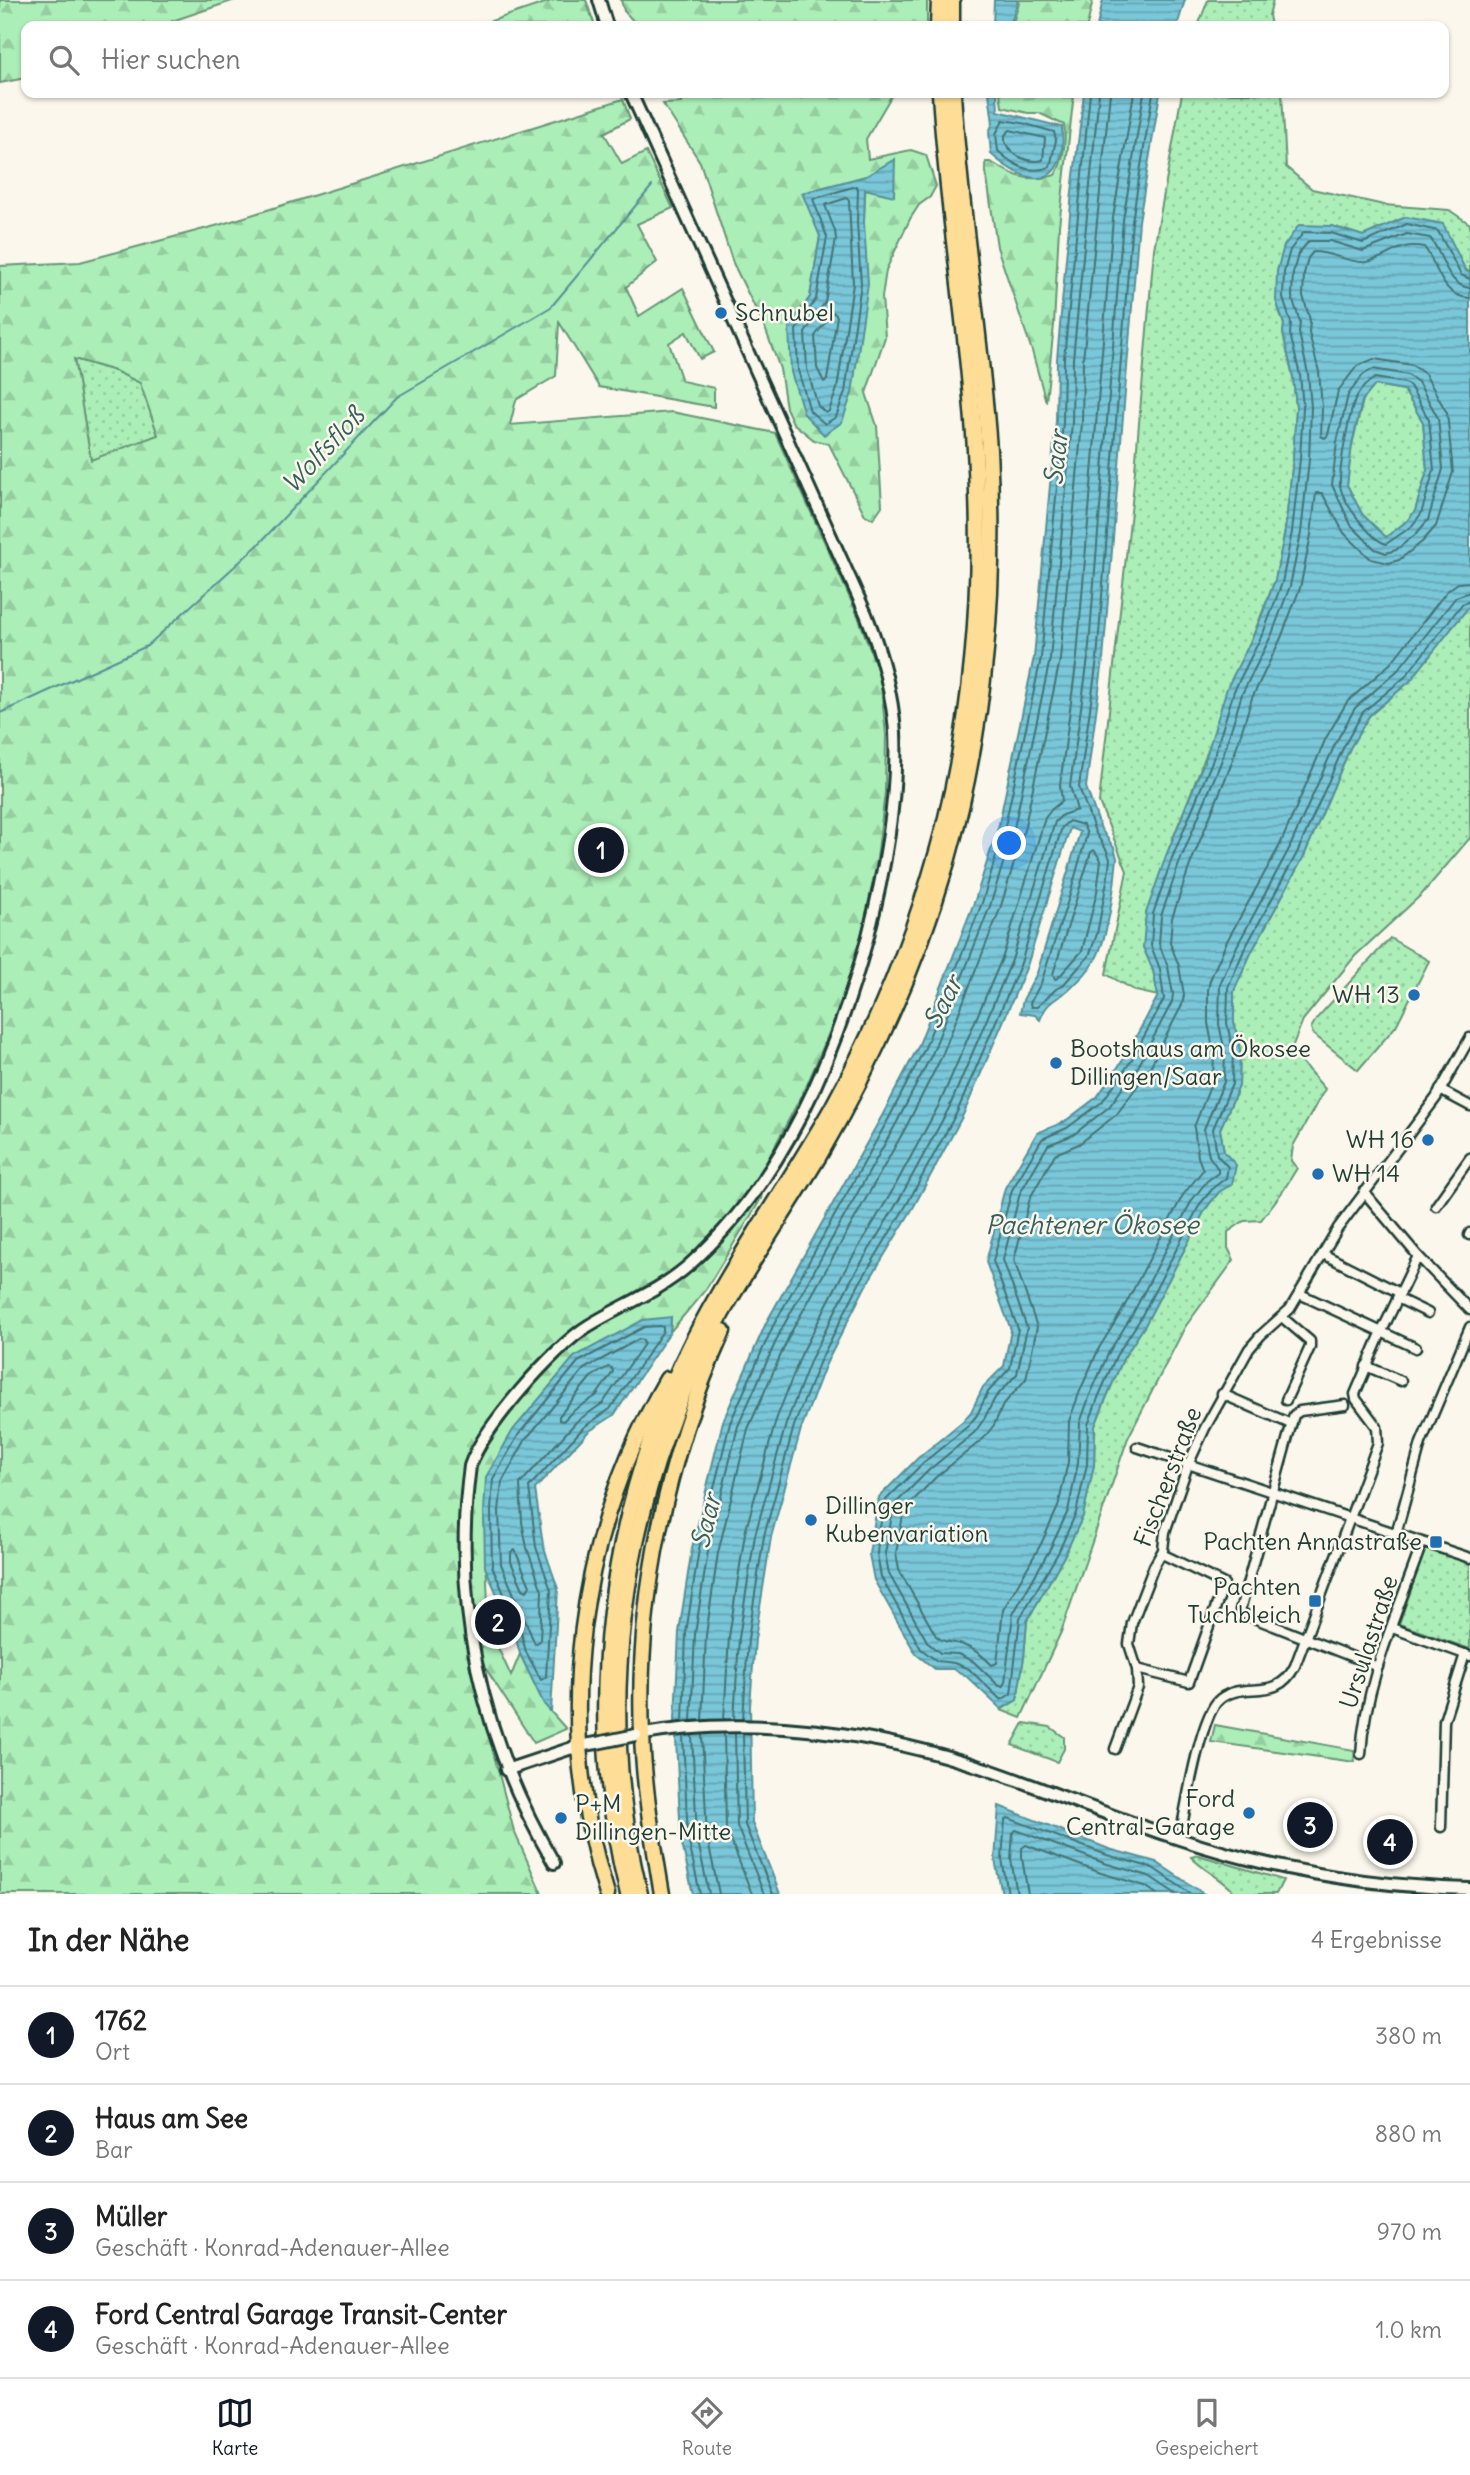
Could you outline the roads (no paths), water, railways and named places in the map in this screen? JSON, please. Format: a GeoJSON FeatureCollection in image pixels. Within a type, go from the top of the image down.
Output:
{"type":"FeatureCollection","features":[{"type":"Feature","properties":{"kind":"highway"},"geometry":{"type":"LineString","coordinates":[[938,21],[939,0]]}},
{"type":"Feature","properties":{"kind":"highway"},"geometry":{"type":"LineString","coordinates":[[952,0],[952,21]]}},
{"type":"Feature","properties":{"kind":"highway"},"geometry":{"type":"LineString","coordinates":[[940,98],[949,212],[984,495]]}},
{"type":"Feature","properties":{"kind":"highway"},"geometry":{"type":"LineString","coordinates":[[640,1894],[629,1842],[620,1770],[618,1680],[625,1598],[644,1507],[666,1438],[702,1352],[740,1283],[844,1111],[886,1029],[926,930],[957,826],[976,736],[987,648],[985,405],[962,210],[953,98]]}},
{"type":"Feature","properties":{"kind":"highway"},"geometry":{"type":"LineString","coordinates":[[607,1894],[586,1806],[579,1746],[578,1673],[586,1600],[608,1512],[657,1397],[833,1105],[874,1024],[914,926],[944,823],[963,734],[975,646],[985,532]]}},
{"type":"Feature","properties":{"kind":"highway"},"geometry":{"type":"LineString","coordinates":[[662,1894],[652,1835],[642,1734],[645,1624],[660,1526],[680,1444],[740,1283]]}},
{"type":"Feature","properties":{"kind":"highway"},"geometry":{"type":"LineString","coordinates":[[628,1894],[607,1771],[605,1680],[613,1596],[632,1504],[650,1446],[676,1377],[718,1295]]}},
{"type":"Feature","properties":{"kind":"main road"},"geometry":{"type":"LineString","coordinates":[[599,0],[605,21]]}},
{"type":"Feature","properties":{"kind":"main road"},"geometry":{"type":"LineString","coordinates":[[554,1863],[522,1806],[506,1770],[477,1671],[467,1609],[464,1542],[466,1493],[474,1454],[498,1418],[568,1342],[590,1325],[659,1288],[689,1265],[727,1226],[774,1163],[820,1077],[846,1012],[887,851],[895,756],[892,702],[877,642],[633,98]]}},
{"type":"Feature","properties":{"kind":"main road"},"geometry":{"type":"LineString","coordinates":[[506,1770],[579,1746],[642,1734],[712,1728],[766,1728],[853,1737],[924,1751],[986,1769],[1244,1858],[1344,1878],[1408,1886],[1470,1889]]}},
{"type":"Feature","properties":{"kind":"street","name":"Fischerstraße"},"geometry":{"type":"LineString","coordinates":[[1115,1749],[1138,1687],[1137,1669],[1131,1655],[1130,1633],[1154,1566],[1162,1554],[1165,1532],[1188,1465],[1222,1394],[1250,1349],[1261,1335],[1283,1318],[1300,1294],[1338,1228],[1440,1090],[1470,1038]]}},
{"type":"Feature","properties":{"kind":"street"},"geometry":{"type":"LineString","coordinates":[[1440,1090],[1470,1106]]}},
{"type":"Feature","properties":{"kind":"street"},"geometry":{"type":"LineString","coordinates":[[1436,1206],[1470,1158]]}},
{"type":"Feature","properties":{"kind":"street"},"geometry":{"type":"LineString","coordinates":[[1364,1192],[1418,1256],[1470,1310]]}},
{"type":"Feature","properties":{"kind":"street"},"geometry":{"type":"LineString","coordinates":[[1323,1254],[1428,1313]]}},
{"type":"Feature","properties":{"kind":"street"},"geometry":{"type":"LineString","coordinates":[[1180,1838],[1199,1749],[1215,1704],[1228,1695],[1269,1689],[1282,1684],[1292,1674],[1306,1640],[1379,1434],[1355,1394],[1418,1256]]}},
{"type":"Feature","properties":{"kind":"street"},"geometry":{"type":"LineString","coordinates":[[1300,1294],[1416,1348]]}},
{"type":"Feature","properties":{"kind":"street"},"geometry":{"type":"LineString","coordinates":[[1283,1318],[1310,1341],[1310,1347],[1286,1400]]}},
{"type":"Feature","properties":{"kind":"street"},"geometry":{"type":"LineString","coordinates":[[1396,1534],[1421,1443],[1470,1327]]}},
{"type":"Feature","properties":{"kind":"street"},"geometry":{"type":"LineString","coordinates":[[1366,1366],[1401,1381]]}},
{"type":"Feature","properties":{"kind":"street"},"geometry":{"type":"LineString","coordinates":[[1222,1394],[1291,1424]]}},
{"type":"Feature","properties":{"kind":"street"},"geometry":{"type":"LineString","coordinates":[[1345,1405],[1300,1411],[1294,1415],[1240,1607],[1241,1613],[1378,1667]]}},
{"type":"Feature","properties":{"kind":"street"},"geometry":{"type":"LineString","coordinates":[[1137,1447],[1470,1558]]}},
{"type":"Feature","properties":{"kind":"street","name":"Ursulastraße"},"geometry":{"type":"LineString","coordinates":[[1361,1754],[1364,1721],[1378,1667],[1422,1543]]}},
{"type":"Feature","properties":{"kind":"street"},"geometry":{"type":"LineString","coordinates":[[1137,1669],[1189,1682],[1224,1584],[1162,1554]]}},
{"type":"Feature","properties":{"kind":"street"},"geometry":{"type":"LineString","coordinates":[[1392,1628],[1468,1655],[1444,1721],[1441,1828]]}},
{"type":"Feature","properties":{"kind":"water"},"geometry":{"type":"Polygon","coordinates":[[[994,0],[1018,0],[1012,21],[993,21],[994,0]]]}},
{"type":"Feature","properties":{"kind":"water"},"geometry":{"type":"Polygon","coordinates":[[[1103,0],[1185,0],[1179,21],[1098,21],[1103,0]]]}},
{"type":"Feature","properties":{"kind":"water"},"geometry":{"type":"Polygon","coordinates":[[[990,98],[997,98],[998,111],[1062,127],[1059,163],[1052,172],[1043,177],[1019,173],[1005,165],[991,154],[989,132],[993,123],[990,98]]]}},
{"type":"Feature","properties":{"kind":"water","name":"Saar"},"geometry":{"type":"Polygon","coordinates":[[[1083,98],[1159,98],[1139,221],[1103,660],[1086,787],[1101,829],[1114,848],[1117,858],[1107,925],[1100,951],[1093,964],[1076,983],[1049,1004],[1040,1020],[1035,1015],[1020,1013],[1023,1000],[1037,973],[1080,832],[1070,828],[1027,966],[963,1115],[913,1208],[865,1287],[825,1366],[801,1429],[771,1537],[755,1639],[750,1706],[752,1823],[780,1894],[693,1894],[681,1839],[675,1719],[679,1632],[692,1548],[723,1421],[766,1323],[918,1047],[975,900],[999,824],[1034,657],[1056,421],[1057,359],[1083,98]]]}},
{"type":"Feature","properties":{"kind":"water"},"geometry":{"type":"Polygon","coordinates":[[[895,159],[894,196],[865,189],[868,284],[852,393],[842,422],[824,435],[804,414],[791,372],[789,327],[810,297],[820,236],[802,193],[866,176],[895,159]]]}},
{"type":"Feature","properties":{"kind":"water","name":"Pachtener Ökosee"},"geometry":{"type":"Polygon","coordinates":[[[1406,217],[1443,224],[1466,271],[1470,273],[1470,605],[1410,681],[1369,716],[1350,748],[1304,856],[1251,953],[1234,991],[1234,1023],[1240,1050],[1239,1086],[1220,1129],[1224,1152],[1236,1165],[1232,1184],[1219,1192],[1206,1208],[1145,1325],[1123,1359],[1095,1426],[1094,1465],[1083,1516],[1027,1621],[1017,1700],[1001,1709],[965,1675],[953,1669],[935,1669],[916,1654],[874,1580],[869,1554],[879,1497],[918,1458],[963,1421],[971,1412],[983,1387],[1004,1366],[1011,1330],[986,1262],[1005,1188],[1037,1133],[1064,1122],[1097,1097],[1125,1057],[1158,996],[1153,970],[1143,947],[1146,913],[1206,757],[1227,688],[1257,628],[1275,580],[1285,531],[1296,407],[1293,377],[1283,333],[1284,324],[1276,300],[1277,271],[1284,246],[1299,225],[1332,226],[1363,236],[1406,217]],[[1375,385],[1362,401],[1352,444],[1347,485],[1362,514],[1386,537],[1407,521],[1415,511],[1427,471],[1423,422],[1404,390],[1375,385]]]}},
{"type":"Feature","properties":{"kind":"water"},"geometry":{"type":"Polygon","coordinates":[[[671,1317],[670,1332],[614,1415],[588,1432],[535,1489],[543,1545],[558,1589],[551,1712],[544,1704],[520,1654],[515,1635],[485,1567],[486,1477],[513,1430],[574,1357],[643,1320],[671,1317]]]}},
{"type":"Feature","properties":{"kind":"water"},"geometry":{"type":"Polygon","coordinates":[[[999,1806],[1109,1849],[1156,1862],[1204,1894],[1002,1894],[995,1860],[999,1806]]]}},
{"type":"Feature","properties":{"kind":"waterway","name":"Wolfsfloß"},"geometry":{"type":"LineString","coordinates":[[0,713],[147,646],[257,546],[397,397],[551,307],[652,186]]}},
{"type":"Feature","properties":{"kind":"place","name":"Schnubel"},"geometry":{"type":"Point","coordinates":[721,313]}},
{"type":"Feature","properties":{"kind":"place","name":"1762"},"geometry":{"type":"Point","coordinates":[601,850]}},
{"type":"Feature","properties":{"kind":"place","name":"WH 13"},"geometry":{"type":"Point","coordinates":[1414,995]}},
{"type":"Feature","properties":{"kind":"place","name":"Bootshaus am Ökosee Dillingen/Saar"},"geometry":{"type":"Point","coordinates":[1056,1063]}},
{"type":"Feature","properties":{"kind":"place","name":"WH 16"},"geometry":{"type":"Point","coordinates":[1428,1140]}},
{"type":"Feature","properties":{"kind":"place","name":"WH 14"},"geometry":{"type":"Point","coordinates":[1318,1174]}},
{"type":"Feature","properties":{"kind":"place","name":"Dillinger Kubenvariation"},"geometry":{"type":"Point","coordinates":[811,1520]}},
{"type":"Feature","properties":{"kind":"place","name":"Pachten Annastraße"},"geometry":{"type":"Point","coordinates":[1436,1542]}},
{"type":"Feature","properties":{"kind":"place","name":"Pachten Tuchbleich"},"geometry":{"type":"Point","coordinates":[1315,1601]}},
{"type":"Feature","properties":{"kind":"place","name":"Haus am See"},"geometry":{"type":"Point","coordinates":[498,1622]}},
{"type":"Feature","properties":{"kind":"place","name":"Ford Central-Garage"},"geometry":{"type":"Point","coordinates":[1249,1813]}},
{"type":"Feature","properties":{"kind":"place","name":"P+M Dillingen-Mitte"},"geometry":{"type":"Point","coordinates":[561,1818]}},
{"type":"Feature","properties":{"kind":"place","name":"Müller"},"geometry":{"type":"Point","coordinates":[1310,1825]}},
{"type":"Feature","properties":{"kind":"place","name":"Ford Central Garage Transit-Center"},"geometry":{"type":"Point","coordinates":[1390,1842]}}]}
